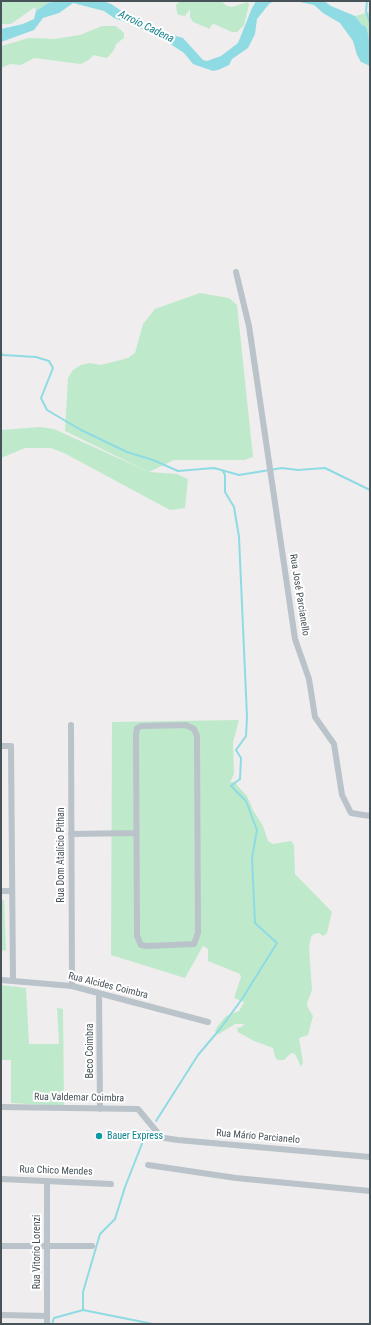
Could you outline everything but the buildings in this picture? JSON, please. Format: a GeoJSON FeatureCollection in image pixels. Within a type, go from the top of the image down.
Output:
{"type":"FeatureCollection","features":[{"type":"Feature","properties":{"kind":"street","name":"Rua José Parcianello"},"geometry":{"type":"LineString","coordinates":[[236,272],[249,326],[295,639],[309,679],[315,717],[334,744],[342,795],[347,807],[352,813],[370,816]]}},
{"type":"Feature","properties":{"kind":"street","name":"Rua Dom Atalício Pithan"},"geometry":{"type":"LineString","coordinates":[[70,724],[72,986]]}},
{"type":"Feature","properties":{"kind":"street"},"geometry":{"type":"LineString","coordinates":[[186,725],[194,729],[197,736],[198,933],[194,944],[141,945],[137,936],[136,832],[137,728],[142,726],[186,725]]}},
{"type":"Feature","properties":{"kind":"street"},"geometry":{"type":"LineString","coordinates":[[1,746],[10,746],[13,980]]}},
{"type":"Feature","properties":{"kind":"street"},"geometry":{"type":"LineString","coordinates":[[71,834],[136,832]]}},
{"type":"Feature","properties":{"kind":"street"},"geometry":{"type":"LineString","coordinates":[[1,891],[12,891]]}},
{"type":"Feature","properties":{"kind":"street","name":"Rua Alcides Coimbra"},"geometry":{"type":"LineString","coordinates":[[1,980],[72,986],[208,1022]]}},
{"type":"Feature","properties":{"kind":"street","name":"Beco Coimbra"},"geometry":{"type":"LineString","coordinates":[[100,993],[100,1109]]}},
{"type":"Feature","properties":{"kind":"street","name":"Rua Valdemar Coimbra"},"geometry":{"type":"LineString","coordinates":[[1,1107],[138,1109],[150,1123]]}},
{"type":"Feature","properties":{"kind":"street","name":"Rua Mário Parcianelo"},"geometry":{"type":"LineString","coordinates":[[150,1123],[164,1138],[370,1157]]}},
{"type":"Feature","properties":{"kind":"street"},"geometry":{"type":"LineString","coordinates":[[148,1164],[236,1178],[370,1191]]}},
{"type":"Feature","properties":{"kind":"street","name":"Rua Chico Mendes"},"geometry":{"type":"LineString","coordinates":[[1,1179],[111,1184]]}},
{"type":"Feature","properties":{"kind":"street","name":"Rua Vitorio Lorenzi"},"geometry":{"type":"LineString","coordinates":[[47,1181],[47,1324]]}},
{"type":"Feature","properties":{"kind":"street"},"geometry":{"type":"LineString","coordinates":[[1,1246],[92,1246]]}},
{"type":"Feature","properties":{"kind":"street"},"geometry":{"type":"LineString","coordinates":[[1,1315],[47,1316]]}},
{"type":"Feature","properties":{"kind":"green space"},"geometry":{"type":"Polygon","coordinates":[[[1,1],[57,1],[48,3],[36,11],[35,7],[11,24],[1,24],[1,1]]]}},
{"type":"Feature","properties":{"kind":"green space"},"geometry":{"type":"Polygon","coordinates":[[[180,1],[221,1],[227,6],[232,7],[248,2],[249,5],[244,25],[237,32],[232,32],[214,24],[211,25],[210,29],[193,22],[190,17],[190,9],[185,16],[179,15],[177,13],[176,5],[180,1]]]}},
{"type":"Feature","properties":{"kind":"green space"},"geometry":{"type":"Polygon","coordinates":[[[370,4],[370,45],[367,29],[355,16],[369,12],[370,4]]]}},
{"type":"Feature","properties":{"kind":"green space"},"geometry":{"type":"Polygon","coordinates":[[[102,26],[116,26],[124,33],[124,38],[116,44],[114,50],[107,58],[93,55],[90,59],[81,64],[34,58],[21,65],[10,64],[1,68],[1,46],[29,38],[54,39],[80,35],[102,26]]]}},
{"type":"Feature","properties":{"kind":"green space"},"geometry":{"type":"Polygon","coordinates":[[[200,293],[229,298],[237,305],[253,457],[244,460],[174,460],[149,472],[65,431],[68,378],[73,370],[81,365],[90,363],[101,365],[128,358],[135,353],[143,324],[155,309],[200,293]]]}},
{"type":"Feature","properties":{"kind":"green space"},"geometry":{"type":"Polygon","coordinates":[[[40,427],[54,429],[149,472],[177,474],[188,479],[185,508],[170,510],[64,453],[51,448],[25,448],[1,458],[1,430],[40,427]]]}},
{"type":"Feature","properties":{"kind":"green space"},"geometry":{"type":"Polygon","coordinates":[[[239,720],[233,742],[234,774],[230,782],[234,782],[247,796],[253,810],[263,826],[268,841],[273,844],[291,841],[294,845],[295,874],[332,912],[327,933],[323,936],[319,933],[314,934],[311,937],[309,947],[312,990],[307,1003],[313,1016],[308,1035],[299,1038],[303,1062],[301,1067],[295,1054],[291,1053],[284,1060],[278,1060],[275,1057],[273,1048],[254,1041],[238,1032],[237,1028],[242,1027],[244,1024],[235,1024],[219,1034],[215,1031],[226,1016],[239,1011],[244,1002],[234,998],[241,977],[240,974],[208,961],[208,949],[203,946],[185,978],[111,955],[112,722],[239,720]]]}},
{"type":"Feature","properties":{"kind":"green space"},"geometry":{"type":"Polygon","coordinates":[[[1,900],[4,900],[6,950],[1,951],[1,900]]]}},
{"type":"Feature","properties":{"kind":"green space"},"geometry":{"type":"Polygon","coordinates":[[[1,985],[26,988],[29,1044],[59,1044],[57,1008],[63,1009],[64,1106],[11,1103],[11,1060],[1,1060],[1,985]]]}},
{"type":"Feature","properties":{"kind":"water","name":"Arroio Cadena"},"geometry":{"type":"Polygon","coordinates":[[[57,1],[103,1],[111,4],[143,25],[161,29],[166,33],[183,38],[203,60],[207,61],[221,56],[238,43],[256,1],[274,1],[269,4],[257,19],[255,34],[248,48],[232,59],[229,65],[213,71],[193,64],[184,53],[169,43],[136,26],[114,18],[104,11],[73,3],[59,13],[43,18],[34,30],[1,42],[1,29],[23,24],[34,19],[36,11],[48,3],[57,1]]]}},
{"type":"Feature","properties":{"kind":"water"},"geometry":{"type":"Polygon","coordinates":[[[295,1],[324,1],[331,6],[355,16],[367,29],[370,45],[370,66],[361,62],[357,55],[353,41],[340,23],[323,13],[314,5],[295,1]]]}},
{"type":"Feature","properties":{"kind":"waterway"},"geometry":{"type":"LineString","coordinates":[[367,1],[366,11],[370,23]]}},
{"type":"Feature","properties":{"kind":"waterway"},"geometry":{"type":"LineString","coordinates":[[1,353],[3,355],[36,357],[49,361],[53,368],[41,398],[47,410],[81,430],[127,452],[153,460],[178,471],[214,468],[239,475],[282,468],[298,470],[325,468],[370,490]]}},
{"type":"Feature","properties":{"kind":"waterway"},"geometry":{"type":"LineString","coordinates":[[156,1121],[198,1055],[220,1029],[242,999],[277,943],[255,923],[252,858],[257,830],[246,801],[231,786],[240,779],[241,758],[236,750],[246,736],[247,717],[239,537],[234,507],[225,492],[225,475],[223,471]]}},
{"type":"Feature","properties":{"kind":"waterway"},"geometry":{"type":"LineString","coordinates":[[83,1310],[83,1292],[100,1234],[115,1219],[125,1187],[147,1131]]}},
{"type":"Feature","properties":{"kind":"waterway"},"geometry":{"type":"LineString","coordinates":[[52,1324],[54,1318],[83,1310],[153,1324]]}},
{"type":"Feature","properties":{"kind":"place","name":"Bauer Express"},"geometry":{"type":"Point","coordinates":[99,1136]}}]}
